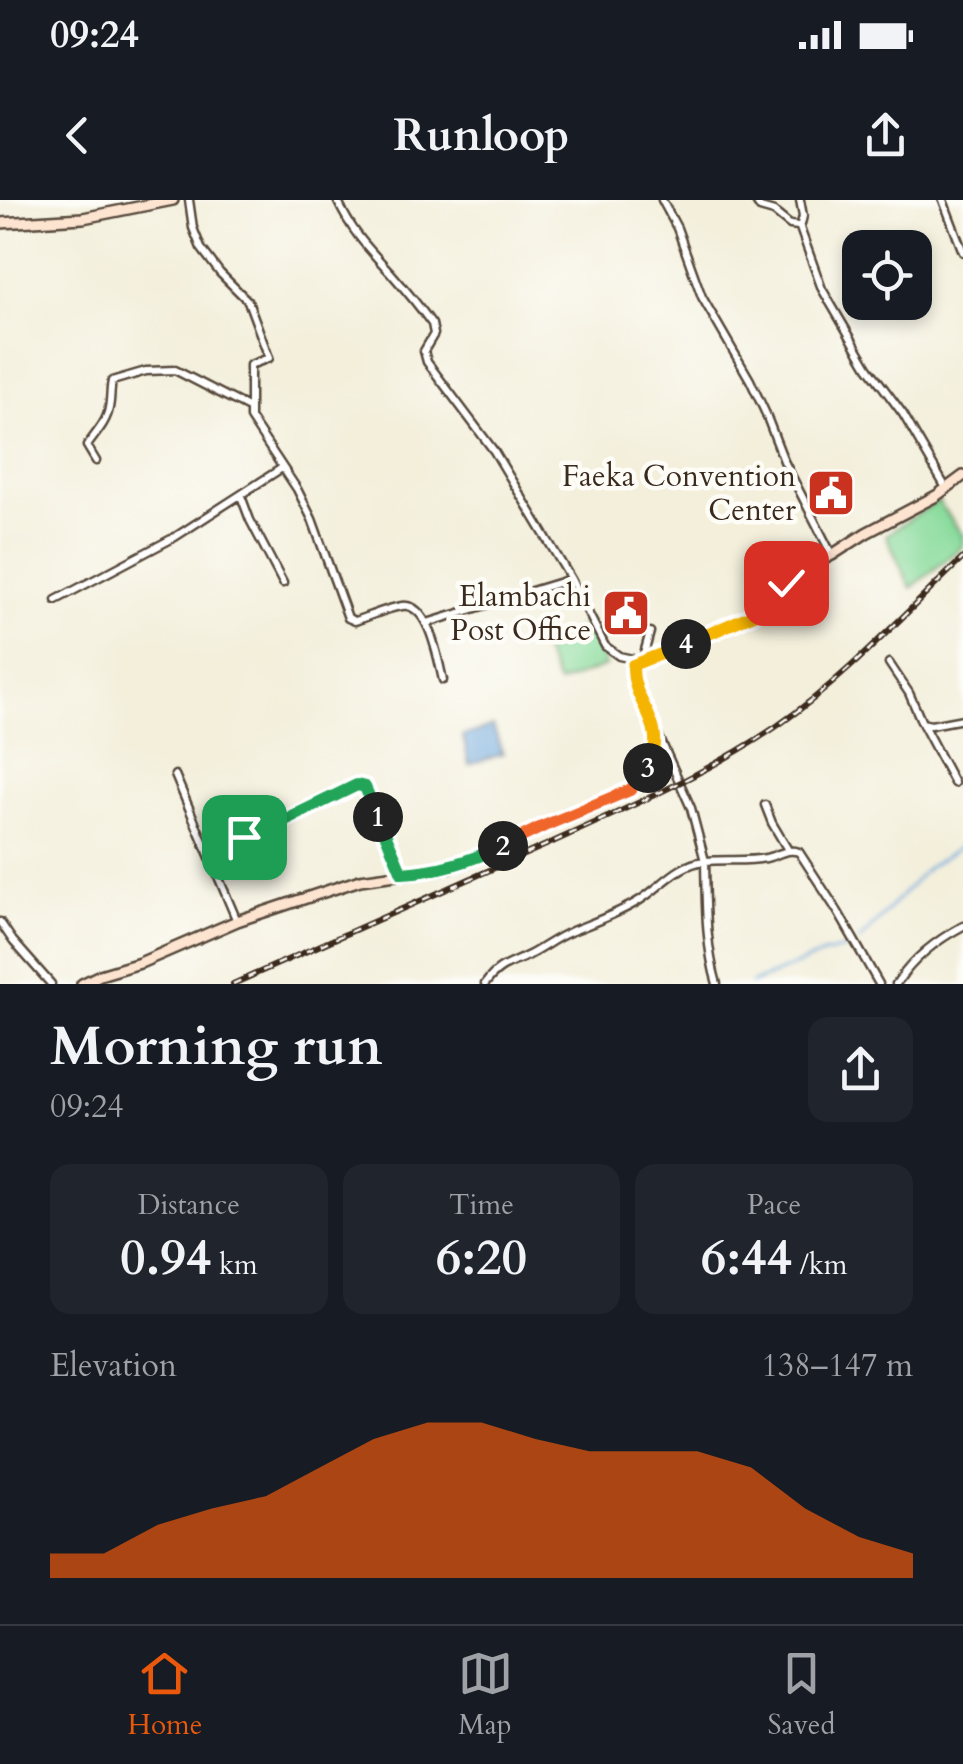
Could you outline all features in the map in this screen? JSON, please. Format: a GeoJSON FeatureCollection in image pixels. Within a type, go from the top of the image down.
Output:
{"type":"FeatureCollection","features":[{"type":"Feature","properties":{"kind":"main road"},"geometry":{"type":"LineString","coordinates":[[0,223],[83,218],[173,200]]}},
{"type":"Feature","properties":{"kind":"main road"},"geometry":{"type":"LineString","coordinates":[[82,984],[237,920],[360,880],[470,861],[630,790],[650,764],[656,731],[633,665],[772,606],[793,575],[963,476]]}},
{"type":"Feature","properties":{"kind":"street"},"geometry":{"type":"LineString","coordinates":[[188,200],[202,248],[248,301],[268,354],[266,360],[250,365],[250,418],[312,519],[348,618],[354,621],[405,604],[415,608],[427,622],[443,680]]}},
{"type":"Feature","properties":{"kind":"street"},"geometry":{"type":"LineString","coordinates":[[337,200],[362,244],[432,324],[434,334],[424,351],[428,362],[494,451],[571,578],[605,646],[619,656],[642,661],[650,632]]}},
{"type":"Feature","properties":{"kind":"street"},"geometry":{"type":"LineString","coordinates":[[662,200],[677,228],[702,297],[750,380],[784,461],[832,555]]}},
{"type":"Feature","properties":{"kind":"street"},"geometry":{"type":"LineString","coordinates":[[756,200],[760,208],[800,228]]}},
{"type":"Feature","properties":{"kind":"street"},"geometry":{"type":"LineString","coordinates":[[800,200],[800,228],[822,289],[946,488]]}},
{"type":"Feature","properties":{"kind":"street"},"geometry":{"type":"LineString","coordinates":[[943,200],[963,252]]}},
{"type":"Feature","properties":{"kind":"street"},"geometry":{"type":"LineString","coordinates":[[96,461],[88,446],[106,419],[110,386],[118,378],[146,371],[175,370],[249,408]]}},
{"type":"Feature","properties":{"kind":"street"},"geometry":{"type":"LineString","coordinates":[[56,600],[176,538],[282,468]]}},
{"type":"Feature","properties":{"kind":"street"},"geometry":{"type":"LineString","coordinates":[[241,496],[282,583]]}},
{"type":"Feature","properties":{"kind":"street"},"geometry":{"type":"LineString","coordinates":[[427,622],[571,578]]}},
{"type":"Feature","properties":{"kind":"street"},"geometry":{"type":"LineString","coordinates":[[889,663],[910,693],[954,783]]}},
{"type":"Feature","properties":{"kind":"street"},"geometry":{"type":"LineString","coordinates":[[922,723],[931,725],[963,718]]}},
{"type":"Feature","properties":{"kind":"street"},"geometry":{"type":"LineString","coordinates":[[656,731],[691,808],[705,861],[707,936],[717,984]]}},
{"type":"Feature","properties":{"kind":"street"},"geometry":{"type":"LineString","coordinates":[[175,774],[237,920]]}},
{"type":"Feature","properties":{"kind":"street"},"geometry":{"type":"LineString","coordinates":[[206,849],[252,836],[361,784],[368,791],[402,873]]}},
{"type":"Feature","properties":{"kind":"street"},"geometry":{"type":"LineString","coordinates":[[766,805],[788,850]]}},
{"type":"Feature","properties":{"kind":"street"},"geometry":{"type":"LineString","coordinates":[[485,984],[503,965],[614,916],[684,866],[764,858],[795,849],[838,912],[878,984]]}},
{"type":"Feature","properties":{"kind":"street"},"geometry":{"type":"LineString","coordinates":[[0,922],[51,984]]}},
{"type":"Feature","properties":{"kind":"street"},"geometry":{"type":"LineString","coordinates":[[896,984],[928,947],[963,926]]}},
{"type":"Feature","properties":{"kind":"green space"},"geometry":{"type":"Polygon","coordinates":[[[938,501],[963,536],[963,546],[911,588],[886,535],[938,501]]]}},
{"type":"Feature","properties":{"kind":"green space"},"geometry":{"type":"Polygon","coordinates":[[[589,624],[605,666],[558,684],[540,645],[589,624]]]}},
{"type":"Feature","properties":{"kind":"water"},"geometry":{"type":"Polygon","coordinates":[[[493,726],[503,754],[469,765],[463,736],[493,726]]]}},
{"type":"Feature","properties":{"kind":"waterway"},"geometry":{"type":"LineString","coordinates":[[859,941],[927,868],[963,845]]}},
{"type":"Feature","properties":{"kind":"waterway"},"geometry":{"type":"LineString","coordinates":[[750,984],[823,954],[852,947]]}},
{"type":"Feature","properties":{"kind":"railway"},"geometry":{"type":"LineString","coordinates":[[233,984],[605,818],[722,760],[777,726],[826,688],[963,558]]}},
{"type":"Feature","properties":{"kind":"place","name":"Faeka Convention Center"},"geometry":{"type":"Point","coordinates":[831,493]}},
{"type":"Feature","properties":{"kind":"place","name":"Elambachi Post Office"},"geometry":{"type":"Point","coordinates":[626,613]}},
{"type":"Feature","properties":{"kind":"route"},"geometry":{"type":"LineString","coordinates":[[244,837],[361,784],[368,791],[402,873],[416,872],[470,861],[592,808],[630,790],[650,764],[655,749],[656,731],[634,680],[633,665],[772,606],[786,583]]}}]}
